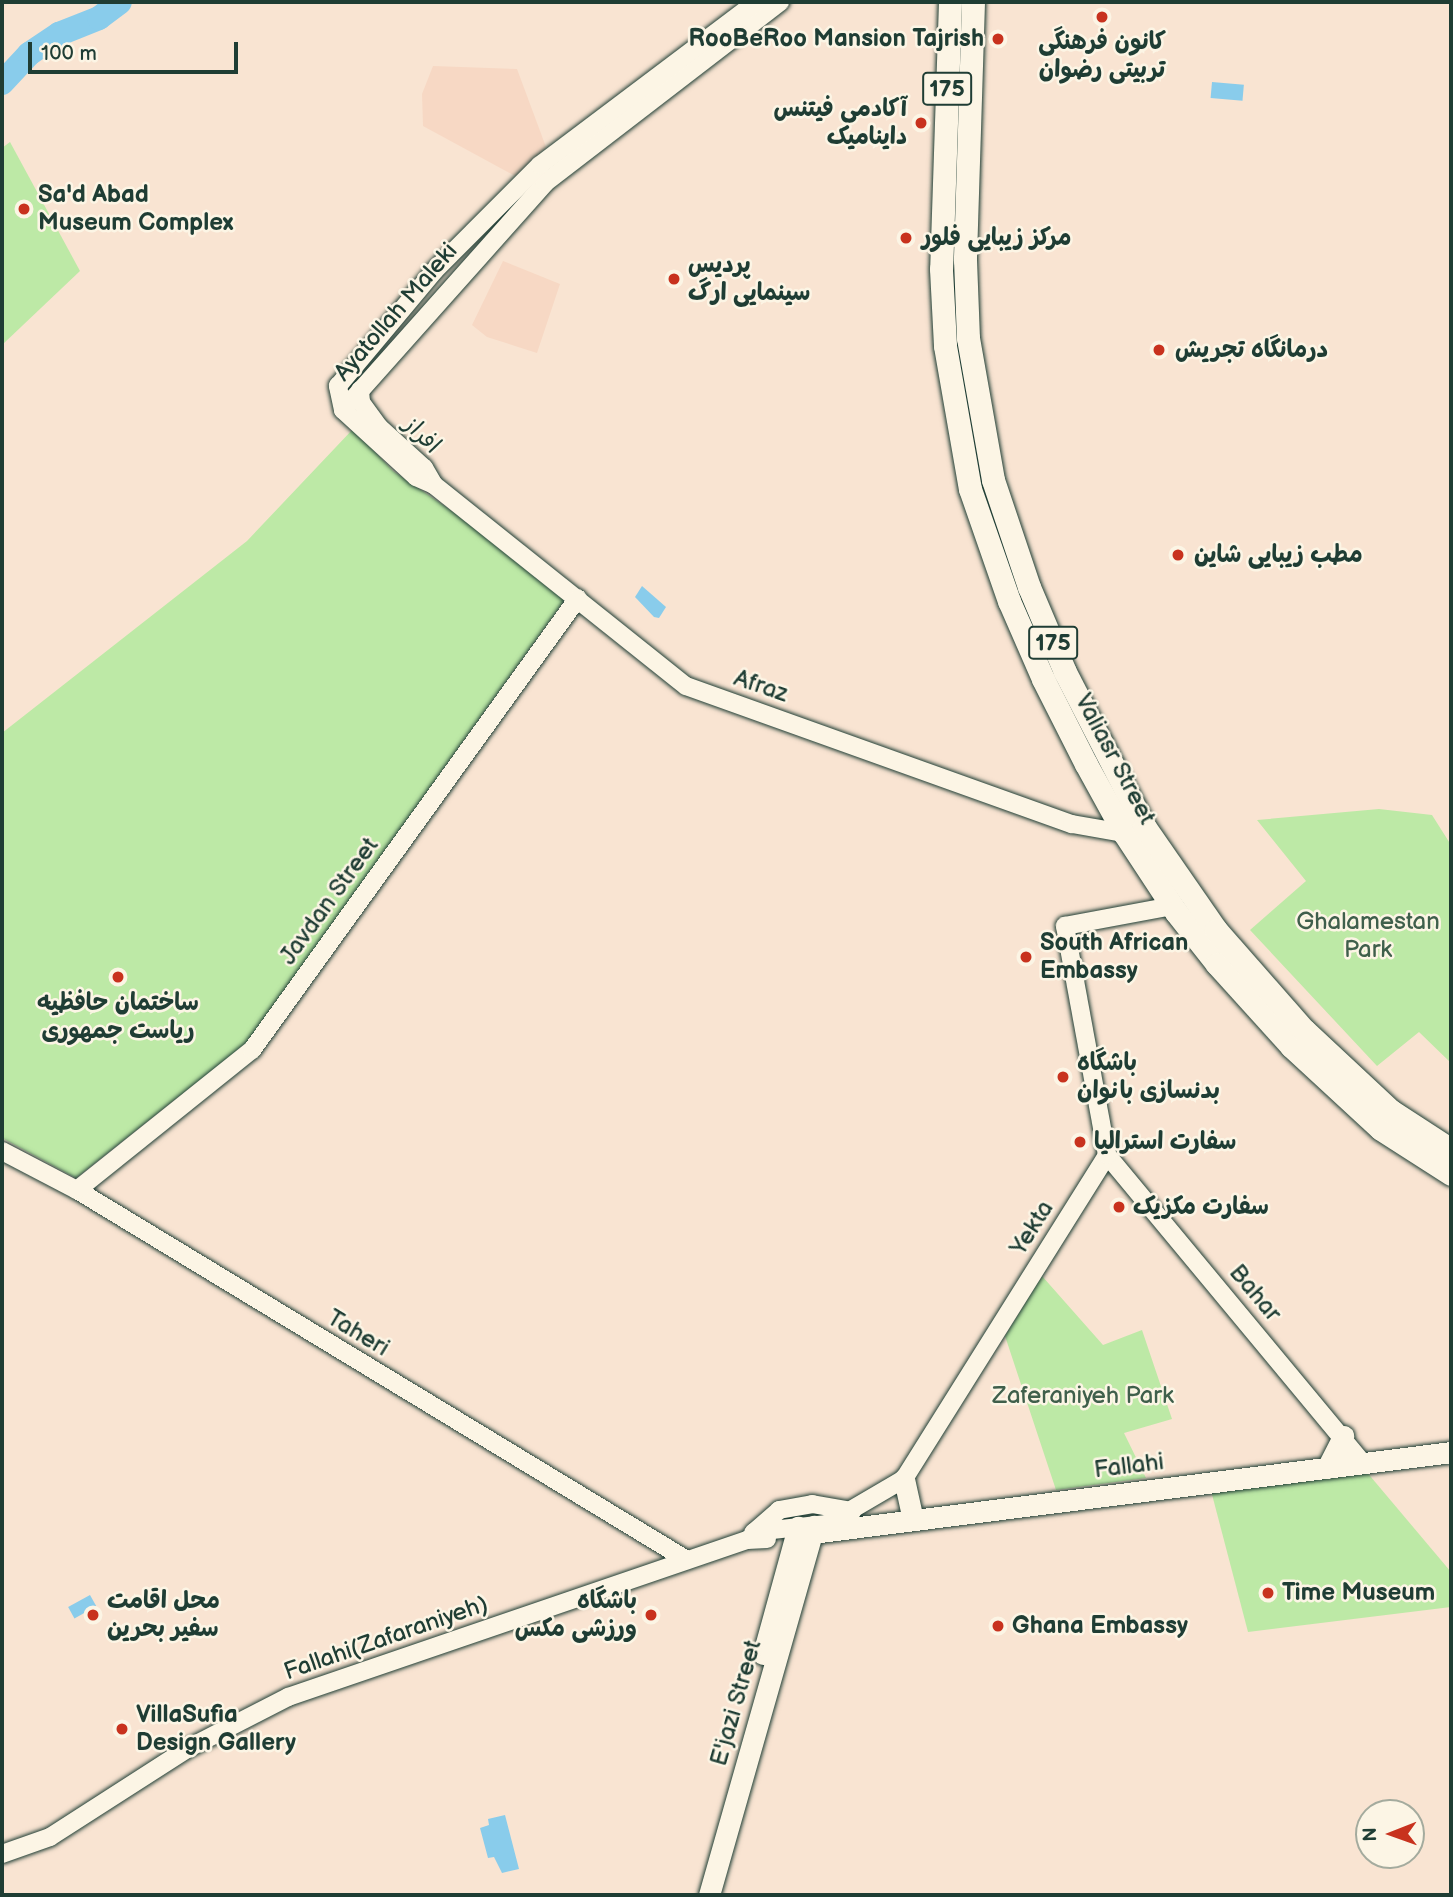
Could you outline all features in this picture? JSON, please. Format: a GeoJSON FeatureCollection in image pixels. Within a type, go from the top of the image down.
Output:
{"type":"FeatureCollection","features":[{"type":"Feature","properties":{"kind":"main road","name":"Valiasr Street"},"geometry":{"type":"LineString","coordinates":[[950,2],[941,269],[944,346],[970,489],[1009,601],[1043,679],[1124,833],[1172,906],[1217,964],[1291,1046],[1381,1129],[1451,1174]]}},
{"type":"Feature","properties":{"kind":"main road","name":"Valiasr Street"},"geometry":{"type":"LineString","coordinates":[[973,2],[965,246],[968,338],[993,480],[1034,599],[1065,672],[1144,826],[1216,930],[1314,1039],[1391,1111],[1451,1150]]}},
{"type":"Feature","properties":{"kind":"main road"},"geometry":{"type":"LineString","coordinates":[[1327,1468],[1343,1436]]}},
{"type":"Feature","properties":{"kind":"main road","name":"Fallahi"},"geometry":{"type":"LineString","coordinates":[[805,1530],[913,1520],[1451,1452]]}},
{"type":"Feature","properties":{"kind":"main road"},"geometry":{"type":"LineString","coordinates":[[904,1479],[913,1520]]}},
{"type":"Feature","properties":{"kind":"main road","name":"E'jazi Street"},"geometry":{"type":"LineString","coordinates":[[695,1895],[805,1530]]}},
{"type":"Feature","properties":{"kind":"main road","name":"E'jazi Street"},"geometry":{"type":"LineString","coordinates":[[709,1895],[805,1530]]}},
{"type":"Feature","properties":{"kind":"street","name":"Ayatollah Maleki"},"geometry":{"type":"LineString","coordinates":[[343,410],[338,386],[435,270],[540,165],[755,2]]}},
{"type":"Feature","properties":{"kind":"street","name":"Ayatollah Maleki"},"geometry":{"type":"LineString","coordinates":[[343,410],[545,183],[780,2]]}},
{"type":"Feature","properties":{"kind":"street","name":"افراز"},"geometry":{"type":"LineString","coordinates":[[360,390],[361,402],[379,427],[425,468],[434,485]]}},
{"type":"Feature","properties":{"kind":"street","name":"افراز"},"geometry":{"type":"LineString","coordinates":[[343,410],[416,477],[434,485]]}},
{"type":"Feature","properties":{"kind":"street","name":"Afraz"},"geometry":{"type":"LineString","coordinates":[[434,485],[686,686],[1072,824],[1124,833]]}},
{"type":"Feature","properties":{"kind":"street","name":"Javdan Street"},"geometry":{"type":"LineString","coordinates":[[77,1191],[252,1050],[578,598]]}},
{"type":"Feature","properties":{"kind":"street"},"geometry":{"type":"LineString","coordinates":[[1107,1155],[1065,926],[1172,906]]}},
{"type":"Feature","properties":{"kind":"street","name":"Taheri"},"geometry":{"type":"LineString","coordinates":[[2,1151],[77,1191],[687,1560]]}},
{"type":"Feature","properties":{"kind":"street","name":"Bahar"},"geometry":{"type":"LineString","coordinates":[[1107,1155],[1363,1463]]}},
{"type":"Feature","properties":{"kind":"street","name":"Yekta"},"geometry":{"type":"LineString","coordinates":[[750,1536],[805,1530],[827,1524],[904,1479],[1107,1155]]}},
{"type":"Feature","properties":{"kind":"street"},"geometry":{"type":"LineString","coordinates":[[750,1536],[779,1510],[812,1504],[852,1511]]}},
{"type":"Feature","properties":{"kind":"street","name":"Fallahi(Zafaraniyeh)"},"geometry":{"type":"LineString","coordinates":[[2,1854],[50,1837],[187,1749],[288,1697],[750,1536]]}},
{"type":"Feature","properties":{"kind":"shaded area"},"geometry":{"type":"Polygon","coordinates":[[[433,66],[517,69],[546,147],[517,177],[423,126],[422,94],[433,66]]]}},
{"type":"Feature","properties":{"kind":"shaded area"},"geometry":{"type":"Polygon","coordinates":[[[503,261],[560,284],[537,353],[487,337],[472,325],[503,261]]]}},
{"type":"Feature","properties":{"kind":"green space","name":"Sa'd Abad Museum Complex"},"geometry":{"type":"Polygon","coordinates":[[[10,142],[80,271],[2,345],[2,148],[10,142]]]}},
{"type":"Feature","properties":{"kind":"green space"},"geometry":{"type":"Polygon","coordinates":[[[353,429],[393,471],[468,522],[566,598],[247,1043],[220,1068],[178,1097],[76,1178],[2,1138],[2,733],[247,541],[353,429]]]}},
{"type":"Feature","properties":{"kind":"green space","name":"Ghalamestan Park"},"geometry":{"type":"Polygon","coordinates":[[[1379,809],[1432,815],[1451,845],[1451,1063],[1419,1032],[1377,1066],[1250,930],[1306,881],[1257,820],[1379,809]]]}},
{"type":"Feature","properties":{"kind":"green space","name":"Zaferaniyeh Park"},"geometry":{"type":"Polygon","coordinates":[[[1042,1276],[1103,1345],[1142,1330],[1172,1419],[1124,1433],[1146,1478],[1056,1490],[1005,1336],[1042,1276]]]}},
{"type":"Feature","properties":{"kind":"green space"},"geometry":{"type":"Polygon","coordinates":[[[1360,1464],[1451,1572],[1451,1607],[1248,1632],[1209,1483],[1360,1464]]]}},
{"type":"Feature","properties":{"kind":"water"},"geometry":{"type":"Polygon","coordinates":[[[1212,82],[1244,85],[1242,101],[1211,98],[1212,82]]]}},
{"type":"Feature","properties":{"kind":"water"},"geometry":{"type":"Polygon","coordinates":[[[642,586],[666,607],[659,618],[654,617],[635,597],[642,586]]]}},
{"type":"Feature","properties":{"kind":"water"},"geometry":{"type":"Polygon","coordinates":[[[90,1595],[96,1606],[74,1618],[68,1607],[90,1595]]]}},
{"type":"Feature","properties":{"kind":"water"},"geometry":{"type":"Polygon","coordinates":[[[505,1815],[519,1869],[502,1873],[494,1857],[488,1858],[480,1828],[489,1825],[488,1819],[505,1815]]]}},
{"type":"Feature","properties":{"kind":"waterway"},"geometry":{"type":"LineString","coordinates":[[2,83],[29,54],[59,34],[99,18],[120,2]]}},
{"type":"Feature","properties":{"kind":"place","name":"کانون فرهنگی تربیتی رضوان"},"geometry":{"type":"Point","coordinates":[1102,17]}},
{"type":"Feature","properties":{"kind":"place","name":"RooBeRoo Mansion Tajrish"},"geometry":{"type":"Point","coordinates":[998,39]}},
{"type":"Feature","properties":{"kind":"place","name":"آکادمی فیتنس داینامیک"},"geometry":{"type":"Point","coordinates":[921,123]}},
{"type":"Feature","properties":{"kind":"place","name":"Sa'd Abad Museum Complex"},"geometry":{"type":"Point","coordinates":[24,209]}},
{"type":"Feature","properties":{"kind":"place","name":"مرکز زیبایی فلور"},"geometry":{"type":"Point","coordinates":[906,238]}},
{"type":"Feature","properties":{"kind":"place","name":"پردیس سینمایی ارگ"},"geometry":{"type":"Point","coordinates":[674,279]}},
{"type":"Feature","properties":{"kind":"place","name":"درمانگاه تجریش"},"geometry":{"type":"Point","coordinates":[1159,350]}},
{"type":"Feature","properties":{"kind":"place","name":"مطب زیبایی شاین"},"geometry":{"type":"Point","coordinates":[1178,555]}},
{"type":"Feature","properties":{"kind":"place","name":"South African Embassy"},"geometry":{"type":"Point","coordinates":[1026,957]}},
{"type":"Feature","properties":{"kind":"place","name":"ساختمان حافظیه ریاست جمهوری"},"geometry":{"type":"Point","coordinates":[118,977]}},
{"type":"Feature","properties":{"kind":"place","name":"باشگاه بدنسازی بانوان"},"geometry":{"type":"Point","coordinates":[1063,1077]}},
{"type":"Feature","properties":{"kind":"place","name":"سفارت استرالیا"},"geometry":{"type":"Point","coordinates":[1080,1142]}},
{"type":"Feature","properties":{"kind":"place","name":"سفارت مکزیک"},"geometry":{"type":"Point","coordinates":[1119,1207]}},
{"type":"Feature","properties":{"kind":"place","name":"Time Museum"},"geometry":{"type":"Point","coordinates":[1268,1593]}},
{"type":"Feature","properties":{"kind":"place","name":"محل اقامت سفیر بحرین"},"geometry":{"type":"Point","coordinates":[93,1615]}},
{"type":"Feature","properties":{"kind":"place","name":"باشگاه ورزشی مکس"},"geometry":{"type":"Point","coordinates":[651,1615]}},
{"type":"Feature","properties":{"kind":"place","name":"Ghana Embassy"},"geometry":{"type":"Point","coordinates":[998,1626]}},
{"type":"Feature","properties":{"kind":"place","name":"VillaSufia Design Gallery"},"geometry":{"type":"Point","coordinates":[122,1729]}}]}
